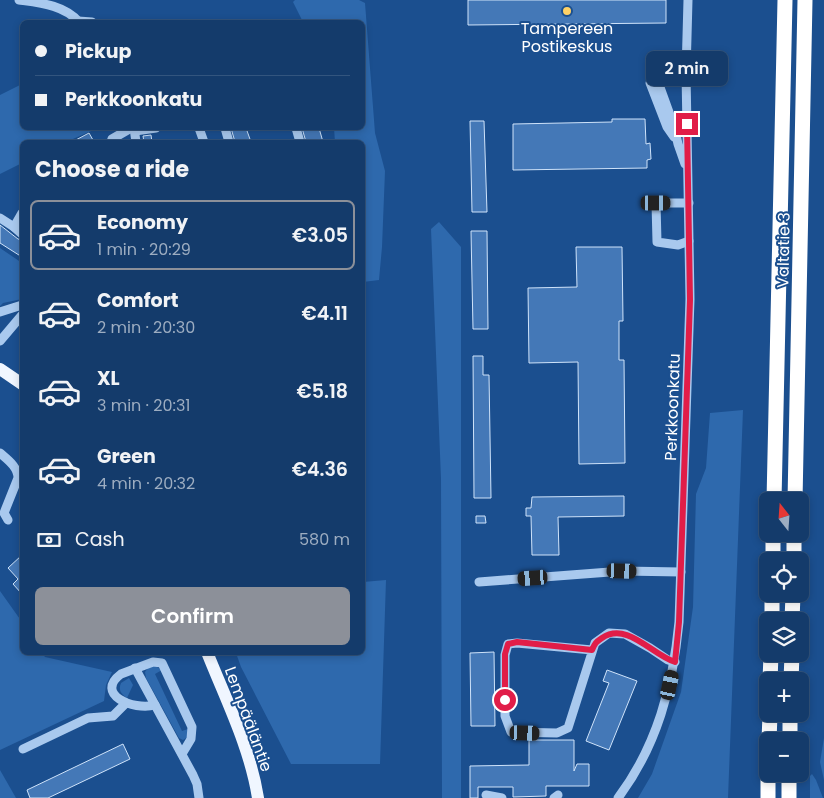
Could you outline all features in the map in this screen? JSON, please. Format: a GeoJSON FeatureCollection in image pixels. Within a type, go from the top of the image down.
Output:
{"type":"FeatureCollection","features":[{"type":"Feature","properties":{"kind":"highway","name":"Valtatie 3"},"geometry":{"type":"LineString","coordinates":[[774,492],[785,0]]}},
{"type":"Feature","properties":{"kind":"highway","name":"Valtatie 3"},"geometry":{"type":"LineString","coordinates":[[795,492],[805,0]]}},
{"type":"Feature","properties":{"kind":"highway"},"geometry":{"type":"LineString","coordinates":[[768,782],[768,798]]}},
{"type":"Feature","properties":{"kind":"highway"},"geometry":{"type":"LineString","coordinates":[[789,782],[789,798]]}},
{"type":"Feature","properties":{"kind":"main road"},"geometry":{"type":"LineString","coordinates":[[0,368],[20,383]]}},
{"type":"Feature","properties":{"kind":"main road","name":"Lempääläntie"},"geometry":{"type":"LineString","coordinates":[[208,655],[234,715],[250,764],[258,798]]}},
{"type":"Feature","properties":{"kind":"street"},"geometry":{"type":"LineString","coordinates":[[19,0],[54,7],[72,14],[77,20]]}},
{"type":"Feature","properties":{"kind":"street","name":"Perkkoonkatu"},"geometry":{"type":"LineString","coordinates":[[618,798],[643,760],[664,709],[675,662],[679,622],[689,373],[688,0]]}},
{"type":"Feature","properties":{"kind":"street"},"geometry":{"type":"LineString","coordinates":[[653,81],[667,127],[678,144],[688,172]]}},
{"type":"Feature","properties":{"kind":"street"},"geometry":{"type":"LineString","coordinates":[[114,140],[131,130]]}},
{"type":"Feature","properties":{"kind":"street"},"geometry":{"type":"LineString","coordinates":[[689,203],[656,203],[657,242],[678,245],[689,241]]}},
{"type":"Feature","properties":{"kind":"street"},"geometry":{"type":"LineString","coordinates":[[14,227],[20,216]]}},
{"type":"Feature","properties":{"kind":"street"},"geometry":{"type":"LineString","coordinates":[[0,218],[20,232]]}},
{"type":"Feature","properties":{"kind":"street"},"geometry":{"type":"LineString","coordinates":[[0,312],[20,306]]}},
{"type":"Feature","properties":{"kind":"street"},"geometry":{"type":"LineString","coordinates":[[0,341],[20,317]]}},
{"type":"Feature","properties":{"kind":"street"},"geometry":{"type":"LineString","coordinates":[[0,453],[20,472],[4,514],[8,520]]}},
{"type":"Feature","properties":{"kind":"street"},"geometry":{"type":"LineString","coordinates":[[479,582],[622,571],[681,572]]}},
{"type":"Feature","properties":{"kind":"street"},"geometry":{"type":"LineString","coordinates":[[592,650],[517,642],[508,644],[505,654],[505,716],[511,732],[557,733],[568,728],[595,642],[609,633],[625,634],[668,660],[675,662]]}},
{"type":"Feature","properties":{"kind":"street"},"geometry":{"type":"LineString","coordinates":[[155,705],[139,707],[126,703],[116,697],[113,686],[117,677],[153,662],[158,662],[164,667],[192,727],[192,739],[182,754]]}},
{"type":"Feature","properties":{"kind":"street"},"geometry":{"type":"LineString","coordinates":[[135,668],[197,784],[199,798]]}},
{"type":"Feature","properties":{"kind":"street"},"geometry":{"type":"LineString","coordinates":[[23,750],[88,718],[113,716],[126,703]]}},
{"type":"Feature","properties":{"kind":"street"},"geometry":{"type":"LineString","coordinates":[[486,795],[502,798]]}},
{"type":"Feature","properties":{"kind":"shaded area"},"geometry":{"type":"Polygon","coordinates":[[[295,0],[359,0],[365,3],[375,133],[385,171],[379,280],[365,282],[365,140],[335,140],[334,130],[365,130],[365,20],[302,20],[293,2],[295,0]]]}},
{"type":"Feature","properties":{"kind":"shaded area"},"geometry":{"type":"Polygon","coordinates":[[[20,85],[20,130],[93,130],[71,140],[20,140],[20,164],[0,174],[0,95],[20,85]]]}},
{"type":"Feature","properties":{"kind":"shaded area"},"geometry":{"type":"Polygon","coordinates":[[[439,222],[461,247],[461,798],[442,798],[441,479],[431,229],[439,222]]]}},
{"type":"Feature","properties":{"kind":"shaded area"},"geometry":{"type":"Polygon","coordinates":[[[0,248],[20,262],[20,299],[3,303],[0,306],[0,248]]]}},
{"type":"Feature","properties":{"kind":"shaded area"},"geometry":{"type":"Polygon","coordinates":[[[743,410],[728,798],[638,798],[652,774],[681,692],[693,607],[696,494],[706,468],[710,413],[743,410]]]}},
{"type":"Feature","properties":{"kind":"shaded area"},"geometry":{"type":"Polygon","coordinates":[[[386,580],[380,764],[291,764],[241,667],[237,655],[365,655],[365,582],[386,580]]]}},
{"type":"Feature","properties":{"kind":"shaded area"},"geometry":{"type":"Polygon","coordinates":[[[0,591],[20,619],[20,655],[44,655],[45,657],[112,672],[106,685],[104,701],[0,750],[0,591]]]}},
{"type":"Feature","properties":{"kind":"shaded area"},"geometry":{"type":"Polygon","coordinates":[[[155,666],[162,670],[155,674],[182,731],[188,729],[188,737],[183,740],[179,738],[146,678],[145,672],[148,668],[155,666]]]}},
{"type":"Feature","properties":{"kind":"shaded area"},"geometry":{"type":"Polygon","coordinates":[[[129,678],[133,685],[127,698],[120,688],[121,683],[129,678]]]}},
{"type":"Feature","properties":{"kind":"shaded area"},"geometry":{"type":"Polygon","coordinates":[[[824,738],[824,780],[820,762],[824,738]]]}},
{"type":"Feature","properties":{"kind":"shaded area"},"geometry":{"type":"Polygon","coordinates":[[[0,770],[16,798],[0,798],[0,770]]]}},
{"type":"Feature","properties":{"kind":"shaded area"},"geometry":{"type":"Polygon","coordinates":[[[812,774],[823,798],[810,798],[810,776],[812,774]]]}},
{"type":"Feature","properties":{"kind":"building","name":"Tampereen Postikeskus"},"geometry":{"type":"Polygon","coordinates":[[[468,0],[666,0],[666,23],[468,25],[468,0]]]}},
{"type":"Feature","properties":{"kind":"building"},"geometry":{"type":"Polygon","coordinates":[[[612,119],[645,119],[646,144],[650,143],[651,159],[647,160],[647,168],[513,170],[513,124],[612,122],[612,119]]]}},
{"type":"Feature","properties":{"kind":"building"},"geometry":{"type":"Polygon","coordinates":[[[470,121],[484,121],[487,212],[472,212],[470,121]]]}},
{"type":"Feature","properties":{"kind":"building"},"geometry":{"type":"Polygon","coordinates":[[[232,130],[247,130],[250,140],[234,140],[232,130]]]}},
{"type":"Feature","properties":{"kind":"building"},"geometry":{"type":"Polygon","coordinates":[[[303,130],[320,130],[322,140],[305,140],[303,130]]]}},
{"type":"Feature","properties":{"kind":"building"},"geometry":{"type":"Polygon","coordinates":[[[89,133],[93,140],[76,140],[89,133]]]}},
{"type":"Feature","properties":{"kind":"building"},"geometry":{"type":"Polygon","coordinates":[[[151,135],[152,140],[144,140],[143,136],[151,135]]]}},
{"type":"Feature","properties":{"kind":"building"},"geometry":{"type":"Polygon","coordinates":[[[0,225],[20,240],[20,256],[0,243],[0,225]]]}},
{"type":"Feature","properties":{"kind":"building"},"geometry":{"type":"Polygon","coordinates":[[[471,231],[487,231],[488,329],[473,329],[471,231]]]}},
{"type":"Feature","properties":{"kind":"building"},"geometry":{"type":"Polygon","coordinates":[[[576,247],[622,247],[623,321],[619,321],[619,360],[624,360],[625,463],[579,464],[578,362],[529,363],[528,288],[577,287],[576,247]]]}},
{"type":"Feature","properties":{"kind":"building"},"geometry":{"type":"Polygon","coordinates":[[[473,356],[483,356],[483,375],[489,375],[491,498],[474,498],[473,356]]]}},
{"type":"Feature","properties":{"kind":"building"},"geometry":{"type":"Polygon","coordinates":[[[624,496],[624,516],[558,517],[559,555],[532,555],[531,516],[526,516],[526,508],[531,508],[532,497],[624,496]]]}},
{"type":"Feature","properties":{"kind":"building"},"geometry":{"type":"Polygon","coordinates":[[[476,516],[485,516],[486,523],[476,523],[476,516]]]}},
{"type":"Feature","properties":{"kind":"building"},"geometry":{"type":"Polygon","coordinates":[[[20,557],[20,592],[13,584],[18,579],[8,568],[20,557]]]}},
{"type":"Feature","properties":{"kind":"building"},"geometry":{"type":"Polygon","coordinates":[[[494,652],[495,726],[471,726],[470,653],[494,652]]]}},
{"type":"Feature","properties":{"kind":"building"},"geometry":{"type":"Polygon","coordinates":[[[607,670],[637,681],[609,750],[586,741],[609,683],[603,681],[607,670]]]}},
{"type":"Feature","properties":{"kind":"building"},"geometry":{"type":"Polygon","coordinates":[[[529,740],[574,740],[574,771],[577,764],[589,764],[589,786],[546,786],[546,796],[513,797],[513,787],[478,787],[478,798],[470,798],[470,766],[529,765],[529,740]]]}},
{"type":"Feature","properties":{"kind":"building"},"geometry":{"type":"Polygon","coordinates":[[[123,744],[130,759],[48,798],[30,798],[27,790],[123,744]]]}},
{"type":"Feature","properties":{"kind":"place","name":"Tampereen Postikeskus"},"geometry":{"type":"Point","coordinates":[567,11]}},
{"type":"Feature","properties":{"kind":"route"},"geometry":{"type":"LineString","coordinates":[[505,700],[505,654],[508,644],[517,642],[592,650],[595,642],[609,633],[625,634],[668,660],[675,662],[679,622],[689,373],[690,300],[687,124]]}}]}
